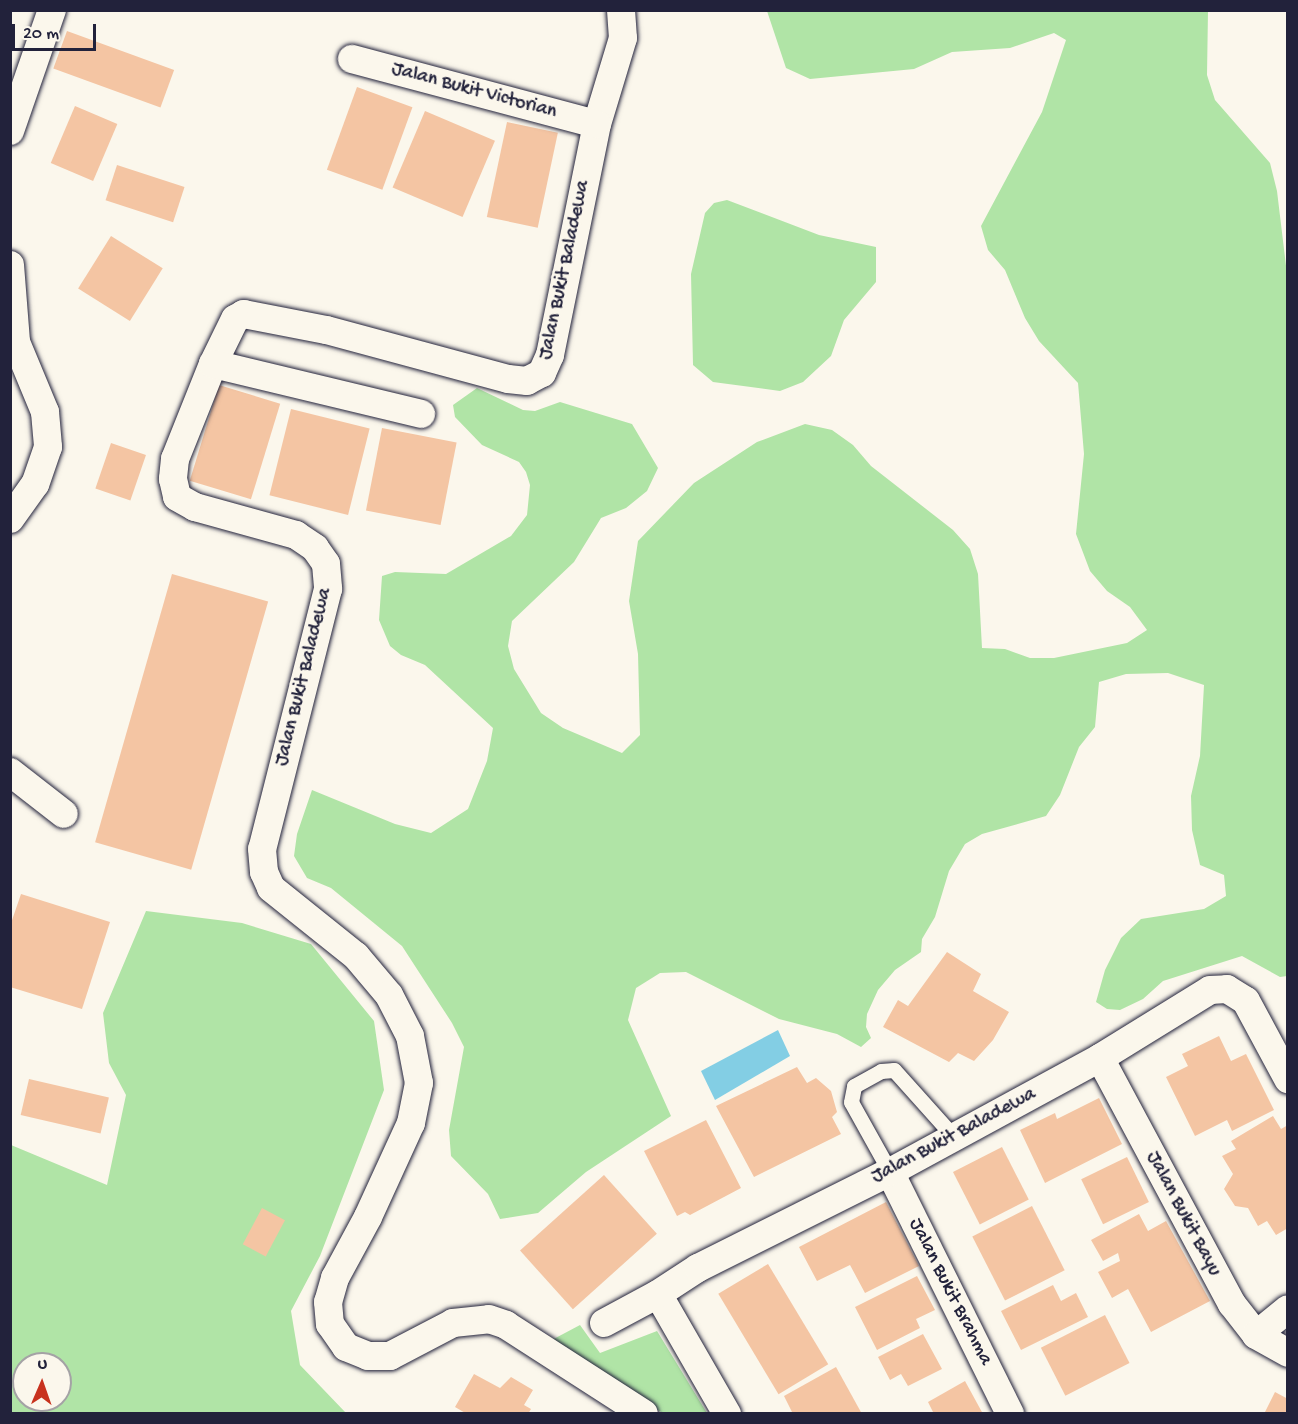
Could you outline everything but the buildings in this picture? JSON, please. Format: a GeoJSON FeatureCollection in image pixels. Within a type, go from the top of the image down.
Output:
{"type":"FeatureCollection","features":[{"type":"Feature","properties":{"kind":"street"},"geometry":{"type":"LineString","coordinates":[[10,131],[52,10]]}},
{"type":"Feature","properties":{"kind":"street","name":"Jalan Bukit Baladewa"},"geometry":{"type":"LineString","coordinates":[[621,10],[623,38],[597,124],[550,355],[542,373],[527,381],[508,379],[326,330],[244,314],[235,319],[213,364],[175,459],[172,479],[177,497],[195,507],[296,535],[315,548],[326,564],[327,580],[262,849],[264,872],[271,888],[356,956],[389,995],[410,1036],[418,1083],[411,1124],[368,1217],[335,1278],[328,1302],[330,1324],[346,1347],[368,1356],[390,1356],[453,1323],[489,1319],[506,1326],[644,1413]]}},
{"type":"Feature","properties":{"kind":"street","name":"Jalan Bukit Victorian"},"geometry":{"type":"LineString","coordinates":[[352,58],[597,124]]}},
{"type":"Feature","properties":{"kind":"street"},"geometry":{"type":"LineString","coordinates":[[10,265],[16,342],[45,412],[48,447],[35,484],[10,519]]}},
{"type":"Feature","properties":{"kind":"street"},"geometry":{"type":"LineString","coordinates":[[213,364],[421,414]]}},
{"type":"Feature","properties":{"kind":"street"},"geometry":{"type":"LineString","coordinates":[[10,772],[64,814]]}},
{"type":"Feature","properties":{"kind":"street","name":"Jalan Bukit Baladewa"},"geometry":{"type":"LineString","coordinates":[[604,1323],[800,1214],[890,1172],[1100,1058],[1210,990],[1227,989],[1246,1001],[1287,1079]]}},
{"type":"Feature","properties":{"kind":"street","name":"Jalan Bukit Bayu"},"geometry":{"type":"LineString","coordinates":[[1100,1058],[1232,1304],[1256,1335],[1287,1353]]}},
{"type":"Feature","properties":{"kind":"street","name":"Jalan Bukit Brahma"},"geometry":{"type":"LineString","coordinates":[[890,1172],[1010,1413]]}},
{"type":"Feature","properties":{"kind":"street"},"geometry":{"type":"LineString","coordinates":[[658,1294],[727,1413]]}},
{"type":"Feature","properties":{"kind":"street"},"geometry":{"type":"LineString","coordinates":[[1256,1335],[1287,1310]]}},
{"type":"Feature","properties":{"kind":"lane"},"geometry":{"type":"LineString","coordinates":[[890,1172],[851,1102],[854,1086],[872,1076],[894,1070],[954,1137]]}},
{"type":"Feature","properties":{"kind":"green space"},"geometry":{"type":"Polygon","coordinates":[[[767,11],[1208,11],[1207,75],[1215,100],[1270,163],[1277,191],[1287,274],[1287,976],[1280,977],[1242,956],[1163,981],[1143,999],[1120,1010],[1107,1009],[1096,1002],[1105,970],[1121,938],[1141,919],[1204,909],[1226,896],[1224,875],[1200,865],[1192,830],[1191,796],[1200,756],[1204,685],[1168,673],[1126,674],[1099,682],[1095,727],[1079,747],[1060,795],[1046,816],[982,834],[965,844],[949,871],[935,917],[922,939],[921,952],[895,970],[878,990],[867,1014],[866,1027],[871,1038],[861,1047],[837,1034],[779,1019],[686,972],[660,973],[636,988],[628,1020],[671,1116],[586,1172],[538,1213],[500,1219],[488,1194],[451,1156],[449,1130],[464,1047],[452,1023],[402,946],[331,888],[307,878],[294,856],[297,834],[312,790],[395,824],[431,833],[468,809],[487,761],[493,728],[425,665],[401,655],[390,646],[379,620],[382,576],[395,572],[446,574],[511,536],[527,515],[530,485],[526,472],[519,462],[482,445],[455,417],[453,405],[477,388],[523,410],[535,411],[560,402],[632,424],[658,468],[647,491],[626,508],[601,518],[574,562],[512,621],[508,646],[514,669],[541,713],[563,728],[622,753],[640,735],[638,654],[629,601],[638,541],[694,483],[757,442],[805,424],[832,430],[853,445],[871,466],[953,530],[970,549],[978,574],[982,648],[1005,649],[1030,658],[1054,658],[1127,643],[1147,630],[1130,607],[1107,591],[1090,571],[1076,534],[1084,454],[1078,383],[1039,341],[1025,318],[1005,270],[988,250],[981,226],[1042,112],[1066,40],[1054,33],[1010,48],[952,52],[914,69],[810,79],[786,68],[767,11]]]}},
{"type":"Feature","properties":{"kind":"green space"},"geometry":{"type":"Polygon","coordinates":[[[727,200],[819,235],[876,247],[876,282],[844,320],[831,356],[803,382],[780,391],[713,382],[693,365],[691,274],[705,213],[714,203],[727,200]]]}},
{"type":"Feature","properties":{"kind":"green space"},"geometry":{"type":"Polygon","coordinates":[[[146,911],[242,923],[311,944],[374,1021],[384,1090],[320,1256],[291,1311],[300,1365],[346,1413],[11,1414],[11,1145],[107,1185],[126,1095],[109,1063],[103,1013],[146,911]]]}},
{"type":"Feature","properties":{"kind":"green space"},"geometry":{"type":"Polygon","coordinates":[[[580,1325],[600,1353],[657,1331],[707,1413],[663,1413],[584,1370],[548,1342],[580,1325]]]}},
{"type":"Feature","properties":{"kind":"water"},"geometry":{"type":"Polygon","coordinates":[[[778,1030],[790,1056],[715,1100],[701,1071],[778,1030]]]}}]}
